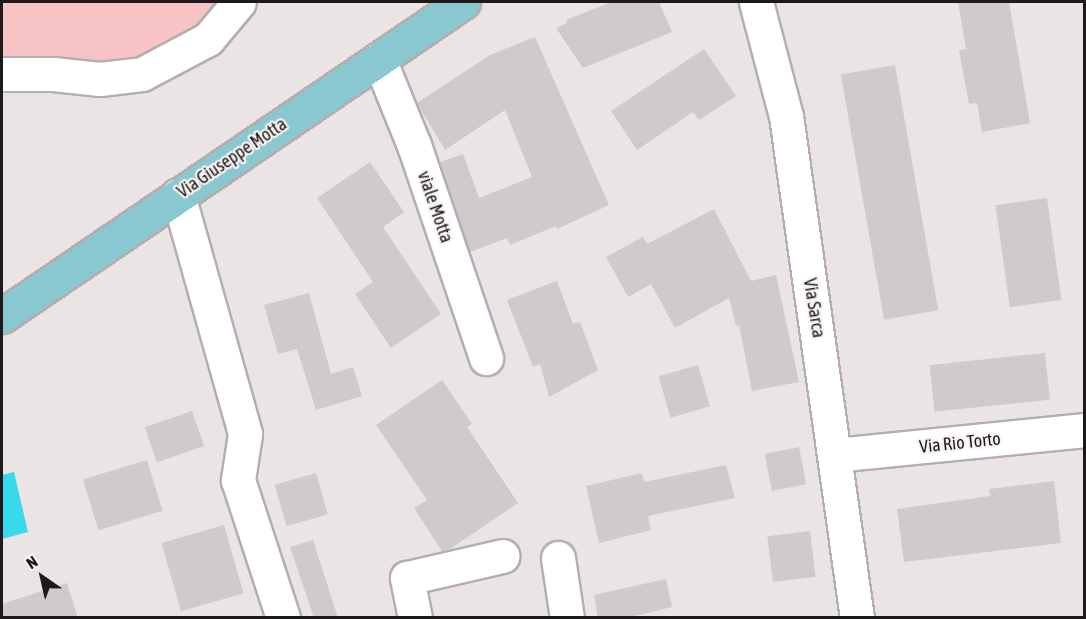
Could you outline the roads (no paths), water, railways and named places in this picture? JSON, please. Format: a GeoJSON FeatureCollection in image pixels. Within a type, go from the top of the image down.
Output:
{"type":"FeatureCollection","features":[{"type":"Feature","properties":{"kind":"main road","name":"Via Giuseppe Motta"},"geometry":{"type":"LineString","coordinates":[[2,316],[464,2]]}},
{"type":"Feature","properties":{"kind":"street"},"geometry":{"type":"LineString","coordinates":[[2,74],[53,74],[100,79],[142,74],[208,39],[239,2]]}},
{"type":"Feature","properties":{"kind":"street","name":"Via Sarca"},"geometry":{"type":"LineString","coordinates":[[756,2],[786,116],[857,618]]}},
{"type":"Feature","properties":{"kind":"street","name":"viale Motta"},"geometry":{"type":"LineString","coordinates":[[379,59],[414,145],[486,358]]}},
{"type":"Feature","properties":{"kind":"street"},"geometry":{"type":"LineString","coordinates":[[178,195],[245,434],[238,480],[283,618]]}},
{"type":"Feature","properties":{"kind":"street","name":"Via Rio Torto"},"geometry":{"type":"LineString","coordinates":[[835,455],[1084,430]]}},
{"type":"Feature","properties":{"kind":"street"},"geometry":{"type":"LineString","coordinates":[[415,618],[407,578],[502,556]]}},
{"type":"Feature","properties":{"kind":"street"},"geometry":{"type":"LineString","coordinates":[[558,558],[567,618]]}},
{"type":"Feature","properties":{"kind":"water"},"geometry":{"type":"Polygon","coordinates":[[[14,472],[28,532],[2,539],[2,475],[14,472]]]}}]}
